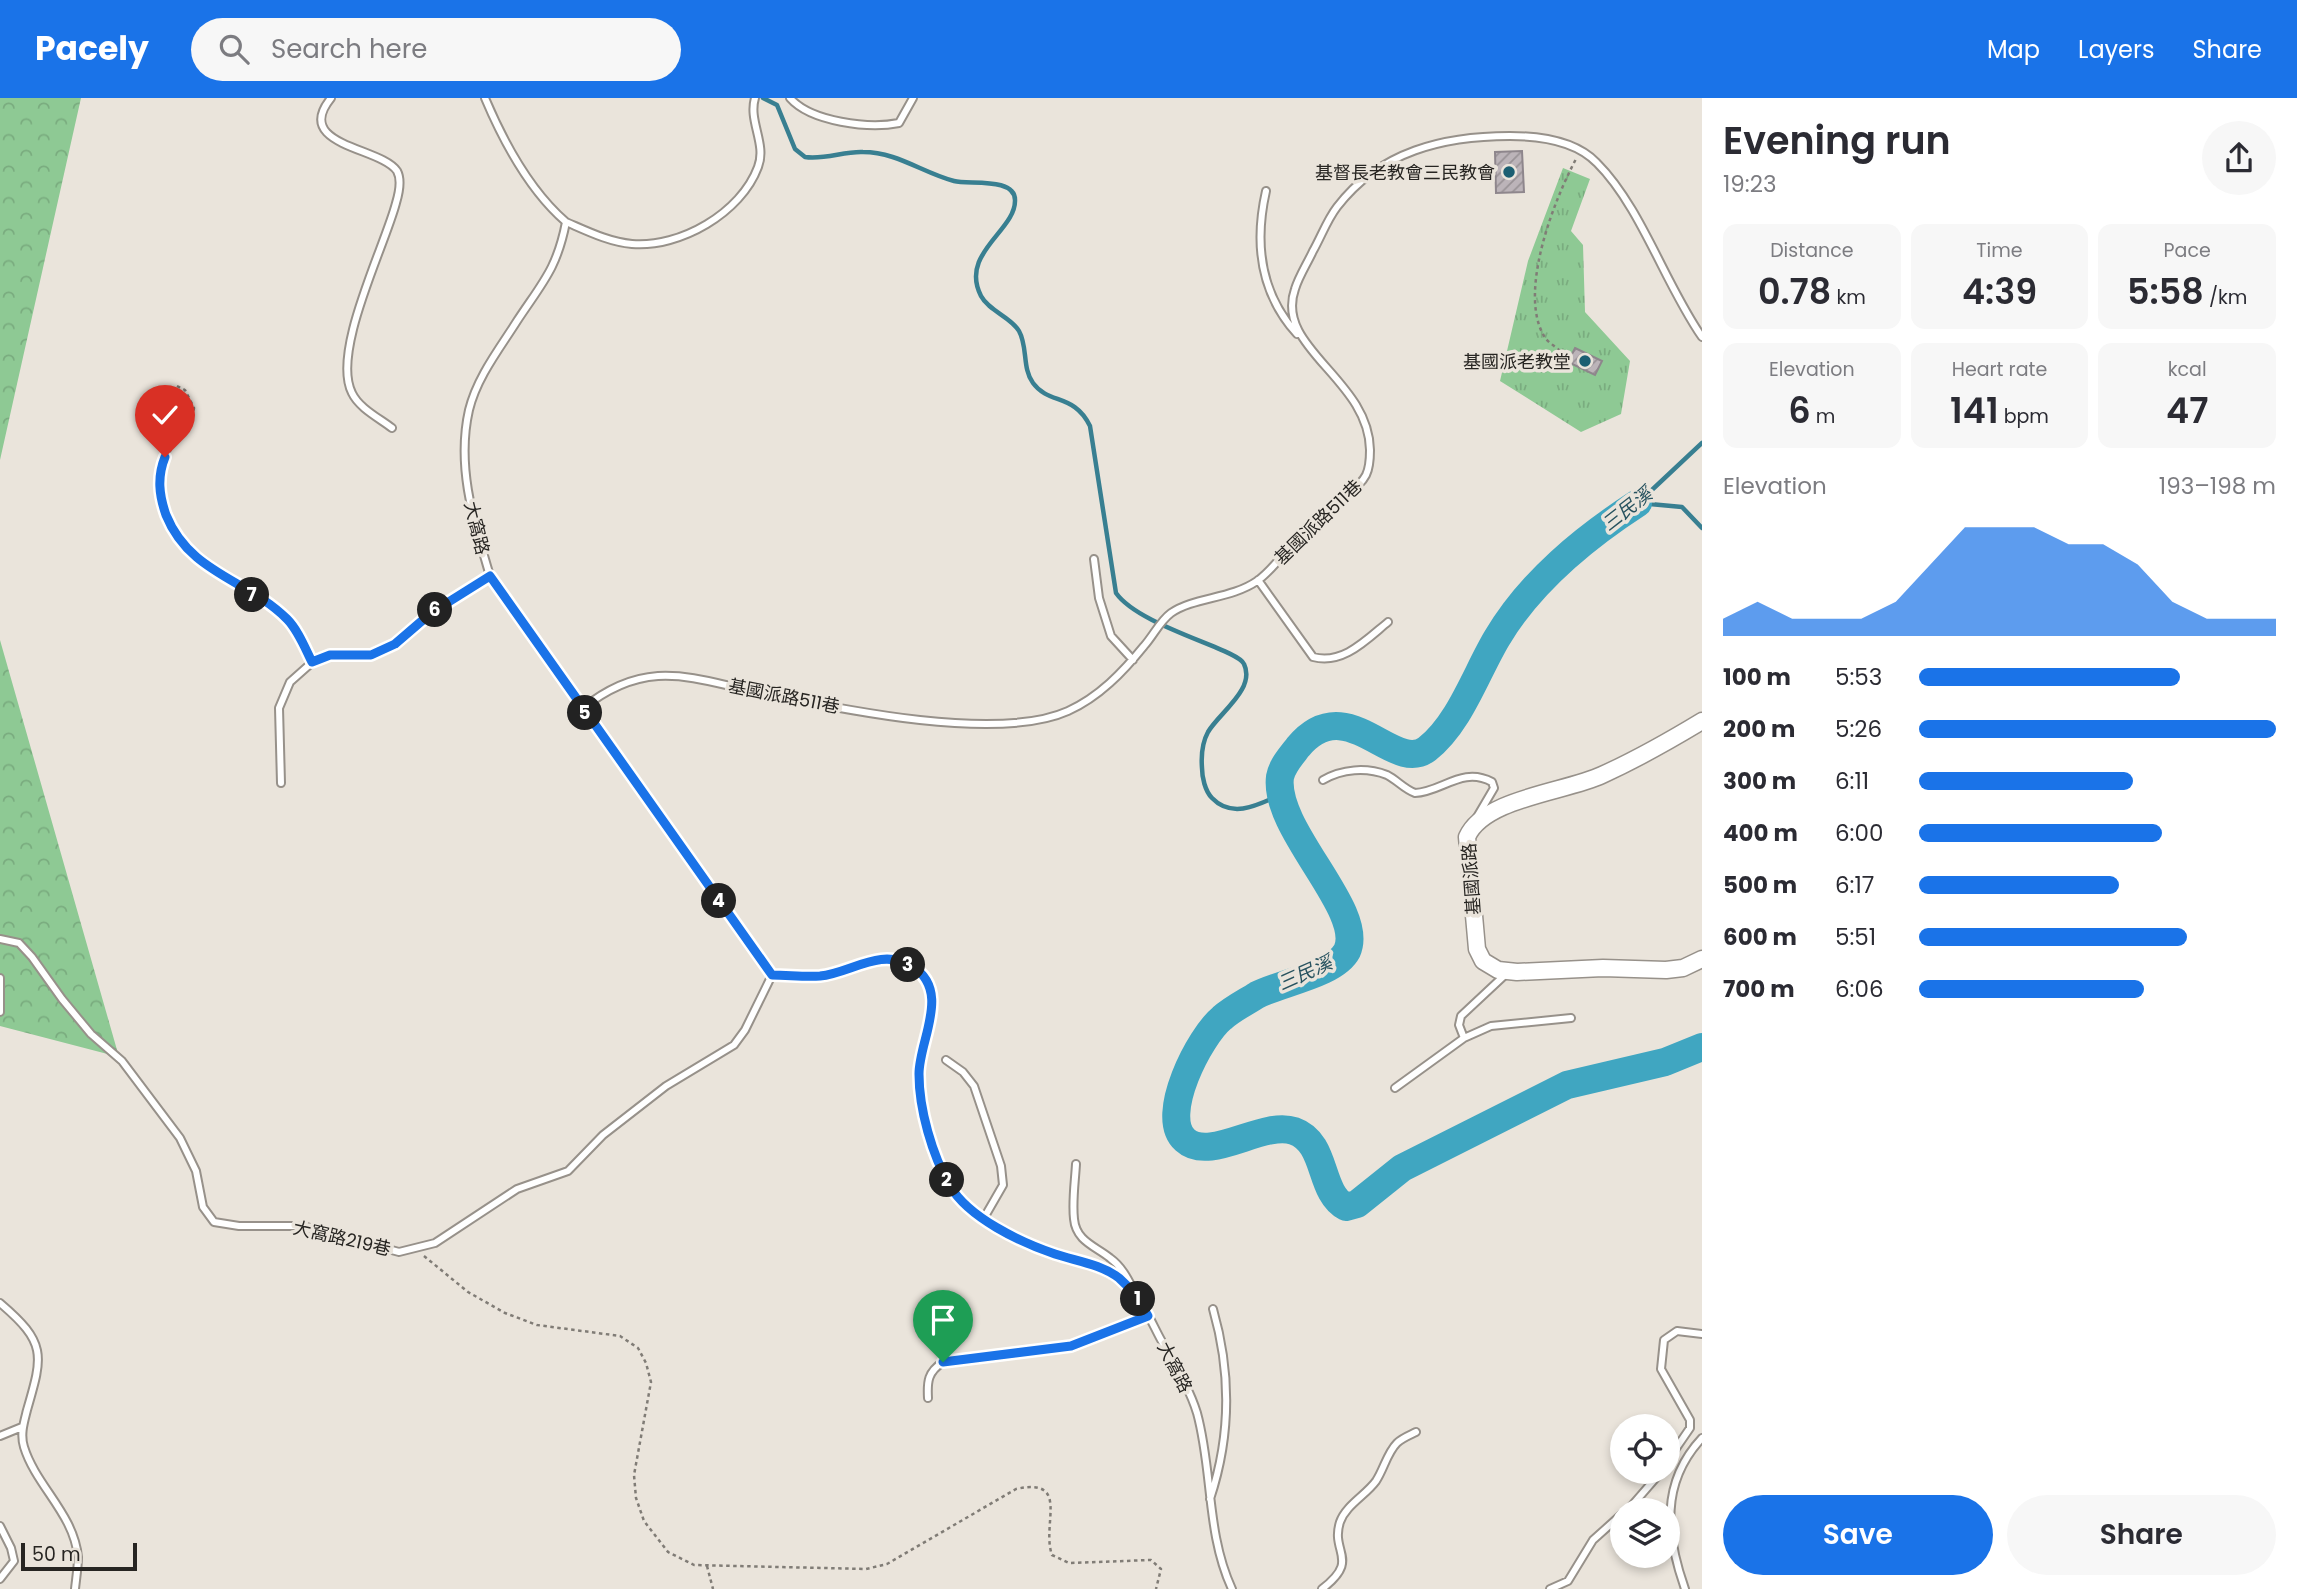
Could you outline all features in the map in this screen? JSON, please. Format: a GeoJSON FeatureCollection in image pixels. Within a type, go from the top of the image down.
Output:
{"type":"FeatureCollection","features":[{"type":"Feature","properties":{"kind":"street","name":"基國派路"},"geometry":{"type":"LineString","coordinates":[[1509,971],[1483,961],[1477,949],[1467,837],[1471,828],[1518,802],[1598,777],[1648,753],[1702,721]]}},
{"type":"Feature","properties":{"kind":"street"},"geometry":{"type":"LineString","coordinates":[[1509,971],[1602,968],[1666,970],[1683,968],[1702,960]]}},
{"type":"Feature","properties":{"kind":"lane"},"geometry":{"type":"LineString","coordinates":[[331,98],[323,112],[327,132],[335,140],[387,163],[396,170],[400,178],[390,226],[368,276],[347,366],[347,382],[353,396],[392,428]]}},
{"type":"Feature","properties":{"kind":"lane"},"geometry":{"type":"LineString","coordinates":[[485,98],[532,185],[549,208],[566,222],[604,238],[644,244],[662,242],[715,219],[743,190],[759,166],[761,150],[754,101]]}},
{"type":"Feature","properties":{"kind":"lane"},"geometry":{"type":"LineString","coordinates":[[790,98],[822,116],[875,128],[899,123],[913,98]]}},
{"type":"Feature","properties":{"kind":"lane","name":"基國派路511巷"},"geometry":{"type":"LineString","coordinates":[[582,709],[599,695],[627,681],[659,676],[708,680],[863,711],[952,724],[1023,722],[1065,713],[1102,691],[1133,660],[1174,610],[1227,596],[1258,580],[1313,522],[1358,486],[1367,474],[1370,438],[1363,415],[1355,400],[1301,338],[1290,305],[1296,286],[1334,210],[1377,169],[1421,147],[1467,136],[1519,136],[1556,141],[1580,150],[1597,163],[1623,197],[1684,311],[1702,337]]}},
{"type":"Feature","properties":{"kind":"lane"},"geometry":{"type":"LineString","coordinates":[[1266,191],[1259,235],[1266,280],[1276,308],[1301,338]]}},
{"type":"Feature","properties":{"kind":"lane","name":"大窩路"},"geometry":{"type":"LineString","coordinates":[[566,222],[552,272],[487,368],[470,408],[463,461],[471,512],[490,576],[772,975],[819,976],[870,961],[890,959],[912,966],[924,979],[932,994],[933,1014],[920,1058],[919,1076],[929,1134],[949,1185],[961,1200],[984,1218],[1043,1249],[1088,1263],[1117,1276],[1135,1294],[1197,1415],[1222,1568],[1231,1589]]}},
{"type":"Feature","properties":{"kind":"lane"},"geometry":{"type":"LineString","coordinates":[[1094,559],[1099,597],[1111,636],[1133,660]]}},
{"type":"Feature","properties":{"kind":"lane"},"geometry":{"type":"LineString","coordinates":[[281,783],[281,701],[290,682],[312,662],[330,655],[371,655],[395,644],[431,613],[490,576]]}},
{"type":"Feature","properties":{"kind":"lane"},"geometry":{"type":"LineString","coordinates":[[1258,580],[1313,657],[1325,660],[1356,649],[1388,622]]}},
{"type":"Feature","properties":{"kind":"lane"},"geometry":{"type":"LineString","coordinates":[[1323,780],[1336,773],[1366,770],[1387,775],[1415,793],[1451,780],[1483,777],[1492,782],[1494,788],[1471,828]]}},
{"type":"Feature","properties":{"kind":"lane","name":"大窩路219巷"},"geometry":{"type":"LineString","coordinates":[[0,939],[19,943],[91,1034],[122,1061],[180,1138],[193,1163],[203,1207],[214,1222],[239,1226],[303,1226],[340,1234],[381,1249],[416,1250],[435,1243],[517,1189],[568,1171],[603,1135],[666,1087],[734,1045],[745,1030],[772,975]]}},
{"type":"Feature","properties":{"kind":"lane"},"geometry":{"type":"LineString","coordinates":[[1464,1038],[1459,1025],[1461,1016],[1509,971]]}},
{"type":"Feature","properties":{"kind":"lane"},"geometry":{"type":"LineString","coordinates":[[0,978],[0,1012]]}},
{"type":"Feature","properties":{"kind":"lane"},"geometry":{"type":"LineString","coordinates":[[1395,1088],[1464,1038],[1491,1026],[1571,1018]]}},
{"type":"Feature","properties":{"kind":"lane"},"geometry":{"type":"LineString","coordinates":[[946,1060],[963,1072],[974,1086],[1001,1166],[1003,1185],[984,1218]]}},
{"type":"Feature","properties":{"kind":"lane"},"geometry":{"type":"LineString","coordinates":[[1076,1164],[1074,1220],[1078,1234],[1124,1272],[1135,1294]]}},
{"type":"Feature","properties":{"kind":"lane"},"geometry":{"type":"LineString","coordinates":[[0,1303],[25,1325],[36,1348],[40,1365],[22,1427],[23,1444],[34,1469],[62,1512],[73,1536],[78,1558],[75,1589]]}},
{"type":"Feature","properties":{"kind":"lane"},"geometry":{"type":"LineString","coordinates":[[1210,1500],[1220,1468],[1228,1385],[1213,1309]]}},
{"type":"Feature","properties":{"kind":"lane"},"geometry":{"type":"LineString","coordinates":[[928,1398],[927,1381],[933,1368],[943,1362],[1071,1346],[1148,1316]]}},
{"type":"Feature","properties":{"kind":"lane"},"geometry":{"type":"LineString","coordinates":[[1680,1443],[1690,1428],[1690,1420],[1661,1369],[1664,1339],[1676,1331],[1702,1334]]}},
{"type":"Feature","properties":{"kind":"lane"},"geometry":{"type":"LineString","coordinates":[[0,1436],[22,1427]]}},
{"type":"Feature","properties":{"kind":"lane"},"geometry":{"type":"LineString","coordinates":[[1322,1589],[1340,1572],[1343,1563],[1340,1522],[1345,1513],[1377,1480],[1397,1442],[1416,1432]]}},
{"type":"Feature","properties":{"kind":"lane"},"geometry":{"type":"LineString","coordinates":[[1685,1589],[1671,1545],[1673,1495],[1677,1472],[1702,1438]]}},
{"type":"Feature","properties":{"kind":"lane"},"geometry":{"type":"LineString","coordinates":[[1638,1498],[1651,1484]]}},
{"type":"Feature","properties":{"kind":"lane"},"geometry":{"type":"LineString","coordinates":[[1550,1589],[1568,1581],[1593,1540],[1610,1525]]}},
{"type":"Feature","properties":{"kind":"lane"},"geometry":{"type":"LineString","coordinates":[[0,1526],[11,1548],[13,1561],[0,1578]]}},
{"type":"Feature","properties":{"kind":"path"},"geometry":{"type":"LineString","coordinates":[[1560,351],[1544,338],[1538,320],[1537,280],[1541,249],[1554,209],[1580,150]]}},
{"type":"Feature","properties":{"kind":"path"},"geometry":{"type":"LineString","coordinates":[[177,386],[185,390],[194,408],[186,434],[165,457],[159,471],[161,497],[172,528],[191,554],[289,621],[312,662]]}},
{"type":"Feature","properties":{"kind":"path"},"geometry":{"type":"LineString","coordinates":[[416,1250],[468,1292],[505,1313],[537,1325],[620,1336],[638,1348],[646,1363],[651,1382],[634,1475],[636,1498],[644,1521],[668,1552],[694,1565],[866,1569],[887,1564],[1016,1489],[1031,1486],[1040,1487],[1048,1493],[1051,1503],[1049,1545],[1052,1555],[1069,1563],[1151,1560],[1161,1569],[1156,1589]]}},
{"type":"Feature","properties":{"kind":"path"},"geometry":{"type":"LineString","coordinates":[[707,1566],[713,1589]]}},
{"type":"Feature","properties":{"kind":"green space"},"geometry":{"type":"Polygon","coordinates":[[[0,98],[81,98],[0,460],[0,98]]]}},
{"type":"Feature","properties":{"kind":"green space"},"geometry":{"type":"Polygon","coordinates":[[[1563,168],[1590,179],[1571,231],[1583,245],[1585,312],[1630,361],[1621,414],[1581,432],[1500,381],[1528,261],[1563,168]]]}},
{"type":"Feature","properties":{"kind":"green space"},"geometry":{"type":"Polygon","coordinates":[[[0,640],[119,1057],[0,1026],[0,640]]]}},
{"type":"Feature","properties":{"kind":"building","name":"基督長老教會三民教會"},"geometry":{"type":"Polygon","coordinates":[[[1522,151],[1524,192],[1496,193],[1495,152],[1522,151]]]}},
{"type":"Feature","properties":{"kind":"building","name":"基國派老教堂"},"geometry":{"type":"Polygon","coordinates":[[[1575,348],[1602,361],[1595,375],[1568,362],[1575,348]]]}},
{"type":"Feature","properties":{"kind":"waterway"},"geometry":{"type":"LineString","coordinates":[[763,98],[777,105],[795,149],[805,157],[856,152],[887,155],[954,181],[1000,185],[1013,193],[1013,211],[982,255],[977,267],[976,281],[981,296],[1019,331],[1027,371],[1033,383],[1046,394],[1077,408],[1090,426],[1116,593],[1145,616],[1225,651],[1244,664],[1245,683],[1241,691],[1204,740],[1202,772],[1207,792],[1220,804],[1237,809],[1254,806],[1280,795]]}},
{"type":"Feature","properties":{"kind":"waterway","name":"三民溪"},"geometry":{"type":"LineString","coordinates":[[1638,503],[1702,443]]}},
{"type":"Feature","properties":{"kind":"waterway","name":"三民溪"},"geometry":{"type":"LineString","coordinates":[[1638,503],[1579,546],[1542,579],[1497,638],[1449,726],[1427,749],[1414,754],[1399,751],[1351,729],[1334,726],[1316,731],[1298,747],[1280,777],[1282,798],[1290,821],[1344,914],[1349,934],[1347,951],[1341,959],[1319,972],[1257,995],[1230,1012],[1213,1027],[1185,1077],[1176,1113],[1178,1129],[1185,1140],[1196,1146],[1208,1147],[1267,1131],[1294,1131],[1305,1137],[1313,1146],[1331,1190],[1337,1200],[1346,1207],[1357,1204],[1402,1168],[1567,1085],[1665,1062],[1702,1047]]}},
{"type":"Feature","properties":{"kind":"waterway"},"geometry":{"type":"LineString","coordinates":[[1639,503],[1682,507],[1702,528]]}},
{"type":"Feature","properties":{"kind":"place","name":"基督長老教會三民教會"},"geometry":{"type":"Point","coordinates":[1509,172]}},
{"type":"Feature","properties":{"kind":"place","name":"基國派老教堂"},"geometry":{"type":"Point","coordinates":[1585,361]}},
{"type":"Feature","properties":{"kind":"route"},"geometry":{"type":"LineString","coordinates":[[165,457],[159,471],[159,488],[172,528],[191,554],[289,621],[312,662],[330,655],[371,655],[395,644],[431,613],[490,576],[772,975],[819,976],[870,961],[890,959],[912,966],[924,979],[932,994],[933,1014],[920,1058],[919,1076],[929,1134],[949,1185],[961,1200],[992,1223],[1053,1253],[1088,1263],[1117,1276],[1135,1294],[1148,1316],[1071,1346],[943,1362]]}}]}
